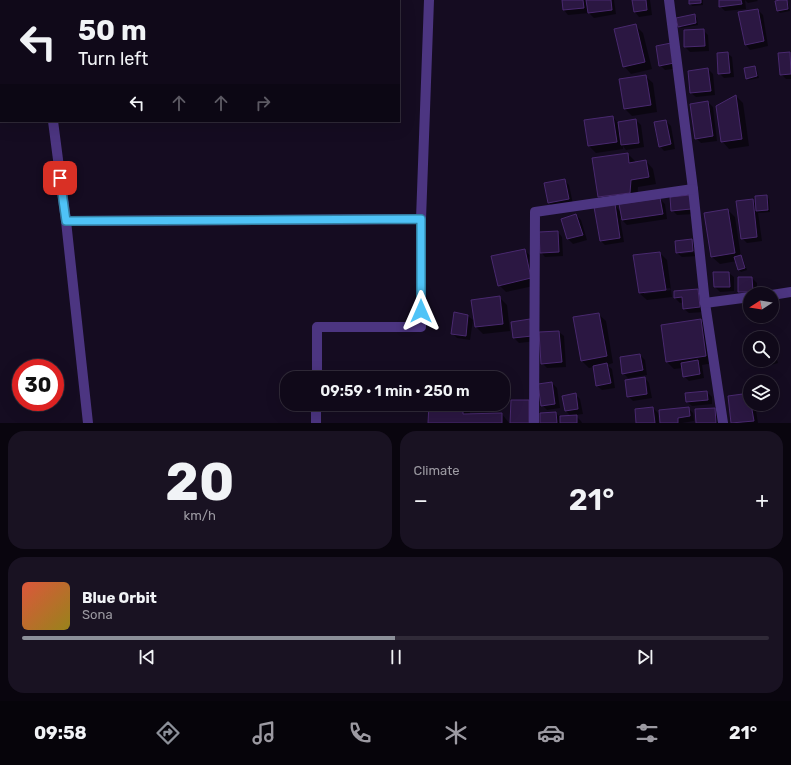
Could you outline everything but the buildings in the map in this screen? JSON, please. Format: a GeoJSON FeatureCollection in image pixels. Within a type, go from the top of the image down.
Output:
{"type":"FeatureCollection","features":[{"type":"Feature","properties":{"kind":"street"},"geometry":{"type":"LineString","coordinates":[[317,371],[317,327],[421,327],[421,219],[429,0]]}},
{"type":"Feature","properties":{"kind":"street"},"geometry":{"type":"LineString","coordinates":[[669,0],[693,189],[705,303],[723,423]]}},
{"type":"Feature","properties":{"kind":"street"},"geometry":{"type":"LineString","coordinates":[[53,122],[66,221],[88,423]]}},
{"type":"Feature","properties":{"kind":"street"},"geometry":{"type":"LineString","coordinates":[[534,423],[535,212],[693,189]]}},
{"type":"Feature","properties":{"kind":"street"},"geometry":{"type":"LineString","coordinates":[[66,221],[421,219]]}},
{"type":"Feature","properties":{"kind":"street"},"geometry":{"type":"LineString","coordinates":[[779,294],[791,292]]}},
{"type":"Feature","properties":{"kind":"street"},"geometry":{"type":"LineString","coordinates":[[705,303],[743,298]]}},
{"type":"Feature","properties":{"kind":"street"},"geometry":{"type":"LineString","coordinates":[[316,411],[316,423]]}},
{"type":"Feature","properties":{"kind":"route"},"geometry":{"type":"LineString","coordinates":[[60,178],[66,221],[421,219],[421,311]]}}]}
